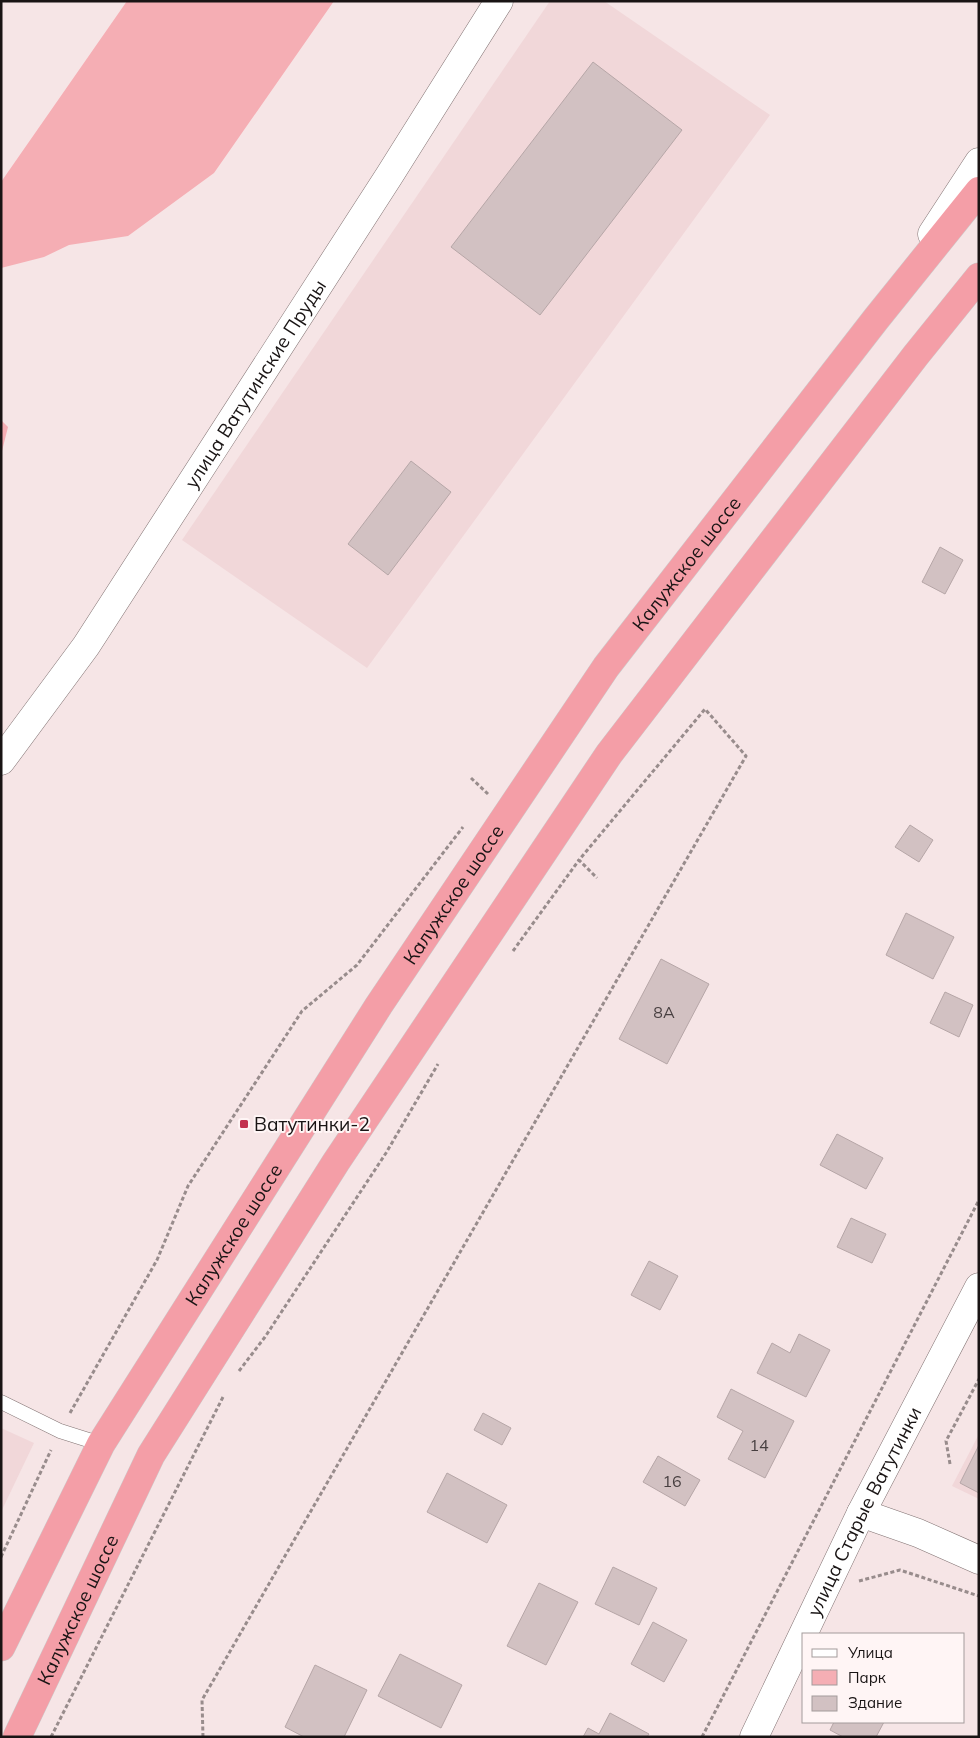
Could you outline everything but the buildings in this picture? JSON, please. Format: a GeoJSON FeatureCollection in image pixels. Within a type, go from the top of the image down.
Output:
{"type":"FeatureCollection","features":[{"type":"Feature","properties":{"kind":"highway","name":"Калужское шоссе"},"geometry":{"type":"LineString","coordinates":[[1,1648],[101,1444],[379,1005],[606,667],[876,319],[979,191]]}},
{"type":"Feature","properties":{"kind":"highway","name":"Калужское шоссе"},"geometry":{"type":"LineString","coordinates":[[17,1737],[152,1454],[346,1147],[609,754],[910,363],[979,277]]}},
{"type":"Feature","properties":{"kind":"street","name":"улица Ватутинские Пруды"},"geometry":{"type":"LineString","coordinates":[[1,761],[86,646],[394,168],[499,1]]}},
{"type":"Feature","properties":{"kind":"street"},"geometry":{"type":"LineString","coordinates":[[876,319],[979,162]]}},
{"type":"Feature","properties":{"kind":"street","name":"улица Старые Ватутинки"},"geometry":{"type":"LineString","coordinates":[[804,1633],[861,1513],[979,1287]]}},
{"type":"Feature","properties":{"kind":"street"},"geometry":{"type":"LineString","coordinates":[[861,1513],[918,1533],[979,1560]]}},
{"type":"Feature","properties":{"kind":"street","name":"улица Старые Ватутинки"},"geometry":{"type":"LineString","coordinates":[[754,1737],[802,1637]]}},
{"type":"Feature","properties":{"kind":"lane"},"geometry":{"type":"LineString","coordinates":[[1,1402],[60,1430],[101,1444]]}},
{"type":"Feature","properties":{"kind":"path"},"geometry":{"type":"LineString","coordinates":[[203,1737],[202,1700],[746,756],[705,708],[579,860],[511,954]]}},
{"type":"Feature","properties":{"kind":"path"},"geometry":{"type":"LineString","coordinates":[[471,778],[488,793],[482,801]]}},
{"type":"Feature","properties":{"kind":"path"},"geometry":{"type":"LineString","coordinates":[[1,1557],[60,1430],[157,1260],[188,1186],[302,1011],[356,965],[464,825]]}},
{"type":"Feature","properties":{"kind":"path"},"geometry":{"type":"LineString","coordinates":[[579,860],[597,878]]}},
{"type":"Feature","properties":{"kind":"path"},"geometry":{"type":"LineString","coordinates":[[235,1376],[265,1337],[386,1153],[438,1064]]}},
{"type":"Feature","properties":{"kind":"path"},"geometry":{"type":"LineString","coordinates":[[702,1737],[979,1200]]}},
{"type":"Feature","properties":{"kind":"path"},"geometry":{"type":"LineString","coordinates":[[950,1464],[946,1441],[979,1379]]}},
{"type":"Feature","properties":{"kind":"path"},"geometry":{"type":"LineString","coordinates":[[51,1737],[225,1393]]}},
{"type":"Feature","properties":{"kind":"path"},"geometry":{"type":"LineString","coordinates":[[855,1588],[859,1581],[900,1570],[979,1596]]}},
{"type":"Feature","properties":{"kind":"shaded area"},"geometry":{"type":"Polygon","coordinates":[[[550,1],[604,1],[770,115],[367,668],[182,540],[550,1]]]}},
{"type":"Feature","properties":{"kind":"shaded area"},"geometry":{"type":"Polygon","coordinates":[[[1,1428],[34,1443],[1,1512],[1,1428]]]}},
{"type":"Feature","properties":{"kind":"shaded area"},"geometry":{"type":"Polygon","coordinates":[[[979,1434],[979,1499],[952,1486],[979,1434]]]}},
{"type":"Feature","properties":{"kind":"green space"},"geometry":{"type":"Polygon","coordinates":[[[127,1],[334,1],[214,173],[128,236],[69,245],[44,257],[1,268],[1,182],[127,1]]]}},
{"type":"Feature","properties":{"kind":"green space"},"geometry":{"type":"Polygon","coordinates":[[[1,420],[8,427],[1,455],[1,420]]]}},
{"type":"Feature","properties":{"kind":"place","name":"Ватутинки-2"},"geometry":{"type":"Point","coordinates":[244,1124]}}]}
